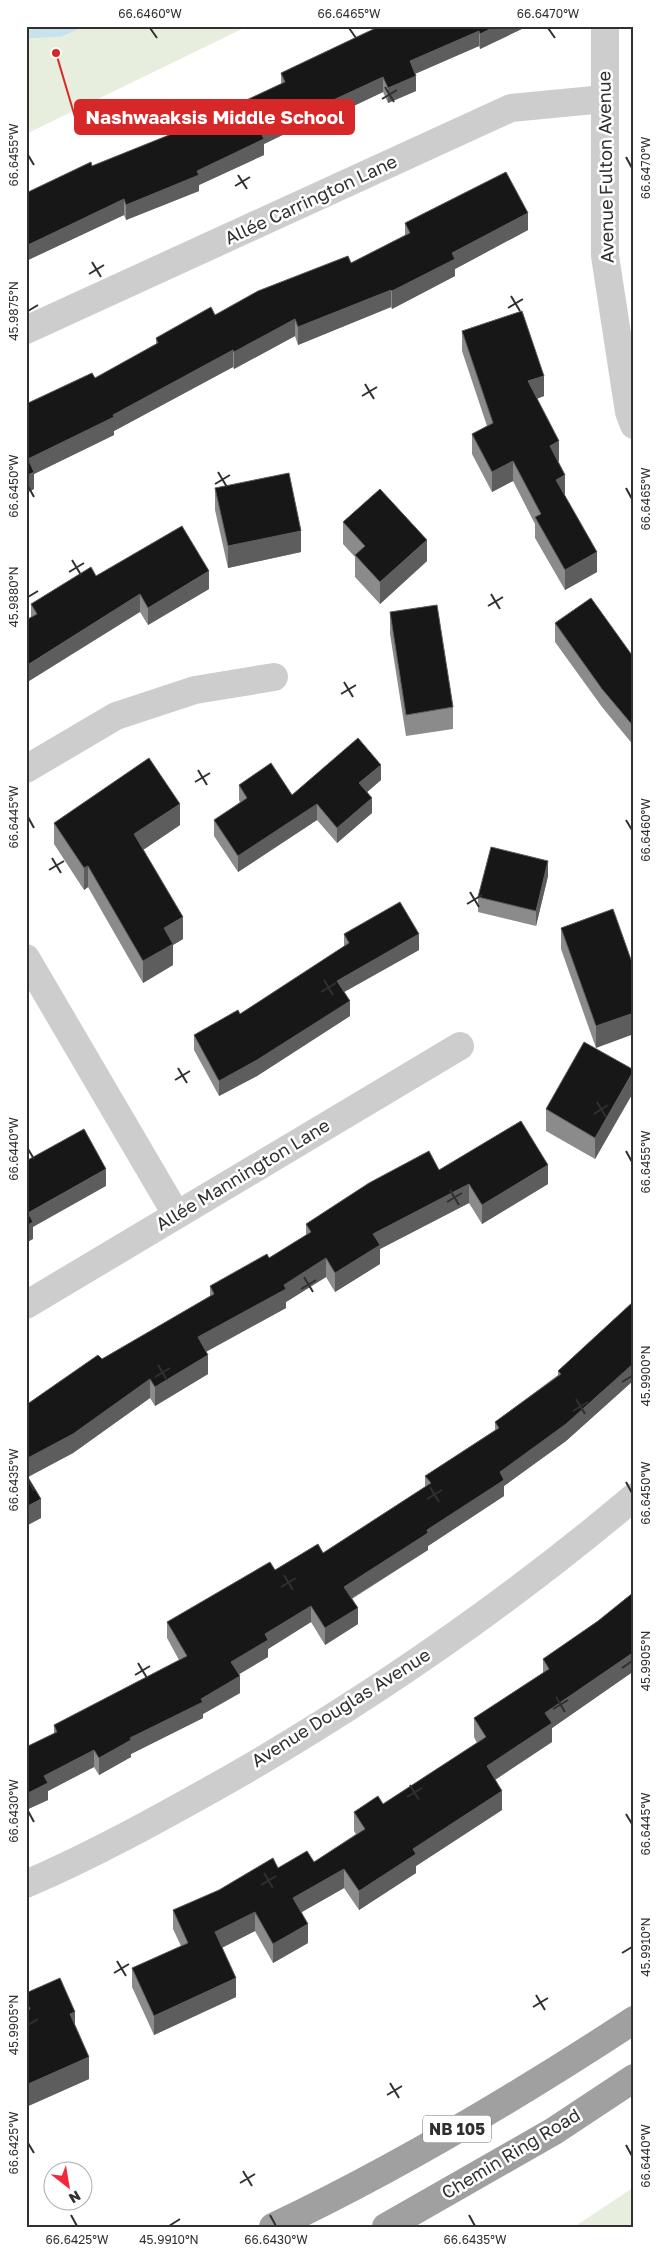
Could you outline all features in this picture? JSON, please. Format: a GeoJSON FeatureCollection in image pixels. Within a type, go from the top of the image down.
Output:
{"type":"FeatureCollection","features":[{"type":"Feature","properties":{"kind":"highway","name":"NB 105"},"geometry":{"type":"LineString","coordinates":[[274,2227],[322,2204],[480,2116],[572,2061],[634,2020]]}},
{"type":"Feature","properties":{"kind":"highway","name":"Chemin Ring Road"},"geometry":{"type":"LineString","coordinates":[[386,2227],[554,2131],[634,2078]]}},
{"type":"Feature","properties":{"kind":"street","name":"Avenue Fulton Avenue"},"geometry":{"type":"LineString","coordinates":[[605,26],[605,256],[630,412],[634,425]]}},
{"type":"Feature","properties":{"kind":"street","name":"Allée Carrington Lane"},"geometry":{"type":"LineString","coordinates":[[26,330],[511,108],[604,99]]}},
{"type":"Feature","properties":{"kind":"street"},"geometry":{"type":"LineString","coordinates":[[26,769],[116,716],[195,690],[274,677]]}},
{"type":"Feature","properties":{"kind":"street"},"geometry":{"type":"LineString","coordinates":[[26,958],[176,1214]]}},
{"type":"Feature","properties":{"kind":"street","name":"Allée Mannington Lane"},"geometry":{"type":"LineString","coordinates":[[26,1305],[460,1046]]}},
{"type":"Feature","properties":{"kind":"street","name":"Avenue Douglas Avenue"},"geometry":{"type":"LineString","coordinates":[[26,1884],[166,1815],[289,1744],[405,1670],[504,1600],[634,1497]]}},
{"type":"Feature","properties":{"kind":"green space"},"geometry":{"type":"Polygon","coordinates":[[[74,26],[248,26],[26,134],[26,34],[60,32],[74,26]]]}},
{"type":"Feature","properties":{"kind":"green space"},"geometry":{"type":"Polygon","coordinates":[[[634,2187],[634,2227],[574,2227],[634,2187]]]}},
{"type":"Feature","properties":{"kind":"building"},"geometry":{"type":"Polygon","coordinates":[[[380,26],[496,26],[480,34],[479,31],[410,61],[416,76],[388,88],[383,77],[301,115],[299,112],[260,131],[264,139],[197,171],[199,175],[126,205],[124,199],[26,246],[26,193],[91,162],[92,166],[189,127],[285,82],[281,73],[380,26]]]}},
{"type":"Feature","properties":{"kind":"building"},"geometry":{"type":"Polygon","coordinates":[[[506,172],[528,213],[452,253],[455,259],[392,291],[298,327],[295,319],[234,352],[233,350],[113,415],[114,417],[28,459],[34,472],[26,476],[26,404],[92,373],[95,378],[158,343],[156,338],[211,307],[215,315],[258,291],[348,256],[351,263],[410,233],[405,223],[506,172]]]}},
{"type":"Feature","properties":{"kind":"building"},"geometry":{"type":"Polygon","coordinates":[[[522,311],[544,376],[528,381],[559,441],[550,446],[565,475],[556,480],[597,552],[565,570],[535,517],[541,514],[513,461],[492,472],[472,434],[493,423],[462,331],[522,311]]]}},
{"type":"Feature","properties":{"kind":"building"},"geometry":{"type":"Polygon","coordinates":[[[289,473],[301,531],[228,546],[215,488],[289,473]]]}},
{"type":"Feature","properties":{"kind":"building"},"geometry":{"type":"Polygon","coordinates":[[[380,489],[427,540],[380,582],[355,555],[365,546],[343,522],[380,489]]]}},
{"type":"Feature","properties":{"kind":"building"},"geometry":{"type":"Polygon","coordinates":[[[182,526],[209,571],[148,608],[140,594],[26,666],[26,620],[37,614],[31,604],[91,567],[96,576],[182,526]]]}},
{"type":"Feature","properties":{"kind":"building"},"geometry":{"type":"Polygon","coordinates":[[[591,598],[634,658],[634,727],[602,689],[555,623],[591,598]]]}},
{"type":"Feature","properties":{"kind":"building"},"geometry":{"type":"Polygon","coordinates":[[[437,605],[453,707],[406,715],[390,612],[437,605]]]}},
{"type":"Feature","properties":{"kind":"building"},"geometry":{"type":"Polygon","coordinates":[[[358,738],[381,765],[359,783],[372,798],[337,828],[317,804],[238,856],[214,820],[247,798],[239,785],[271,763],[292,795],[358,738]]]}},
{"type":"Feature","properties":{"kind":"building"},"geometry":{"type":"Polygon","coordinates":[[[149,758],[180,804],[134,834],[183,917],[164,928],[173,944],[143,961],[88,866],[84,868],[54,823],[149,758]]]}},
{"type":"Feature","properties":{"kind":"building"},"geometry":{"type":"Polygon","coordinates":[[[491,847],[548,861],[536,911],[478,897],[491,847]]]}},
{"type":"Feature","properties":{"kind":"building"},"geometry":{"type":"Polygon","coordinates":[[[400,902],[419,934],[337,981],[350,1001],[257,1060],[219,1081],[194,1035],[238,1010],[240,1014],[349,943],[344,934],[400,902]]]}},
{"type":"Feature","properties":{"kind":"building"},"geometry":{"type":"Polygon","coordinates":[[[613,909],[634,968],[634,1013],[596,1026],[561,928],[613,909]]]}},
{"type":"Feature","properties":{"kind":"building"},"geometry":{"type":"Polygon","coordinates":[[[584,1042],[634,1070],[595,1138],[546,1109],[584,1042]]]}},
{"type":"Feature","properties":{"kind":"building"},"geometry":{"type":"Polygon","coordinates":[[[521,1121],[548,1165],[482,1205],[469,1184],[373,1234],[380,1245],[335,1273],[326,1258],[284,1285],[286,1289],[198,1337],[208,1355],[155,1387],[150,1379],[73,1434],[26,1459],[26,1405],[98,1355],[102,1359],[214,1294],[210,1286],[267,1254],[269,1258],[311,1232],[306,1224],[369,1183],[429,1151],[439,1170],[521,1121]]]}},
{"type":"Feature","properties":{"kind":"building"},"geometry":{"type":"Polygon","coordinates":[[[84,1129],[106,1169],[28,1213],[33,1222],[26,1226],[26,1161],[84,1129]]]}},
{"type":"Feature","properties":{"kind":"building"},"geometry":{"type":"Polygon","coordinates":[[[634,1301],[634,1363],[566,1424],[500,1472],[504,1480],[427,1530],[428,1533],[344,1587],[358,1608],[325,1628],[311,1606],[265,1634],[268,1640],[231,1662],[240,1676],[201,1699],[203,1702],[130,1738],[131,1740],[99,1758],[94,1750],[44,1776],[48,1783],[26,1794],[26,1747],[57,1732],[54,1725],[187,1656],[167,1622],[270,1562],[275,1570],[318,1544],[323,1553],[431,1483],[425,1476],[499,1428],[495,1422],[561,1374],[558,1371],[634,1301]]]}},
{"type":"Feature","properties":{"kind":"building"},"geometry":{"type":"Polygon","coordinates":[[[26,1474],[41,1499],[26,1507],[26,1474]]]}},
{"type":"Feature","properties":{"kind":"building"},"geometry":{"type":"Polygon","coordinates":[[[634,1592],[634,1652],[545,1713],[552,1723],[487,1766],[502,1791],[413,1849],[416,1854],[359,1891],[344,1869],[293,1898],[308,1924],[273,1944],[255,1912],[215,1932],[236,1978],[154,2016],[132,1968],[188,1943],[173,1910],[219,1890],[273,1858],[278,1868],[307,1851],[314,1862],[365,1829],[354,1812],[378,1796],[383,1804],[486,1737],[474,1718],[549,1669],[543,1659],[598,1621],[634,1592]]]}},
{"type":"Feature","properties":{"kind":"building"},"geometry":{"type":"Polygon","coordinates":[[[60,1978],[75,2012],[70,2014],[89,2057],[26,2085],[26,2010],[30,2009],[26,2001],[26,1993],[60,1978]]]}},
{"type":"Feature","properties":{"kind":"waterway"},"geometry":{"type":"LineString","coordinates":[[26,34],[60,32],[74,26]]}},
{"type":"Feature","properties":{"kind":"place","name":"Nashwaaksis Middle School"},"geometry":{"type":"Point","coordinates":[56,53]}}]}
